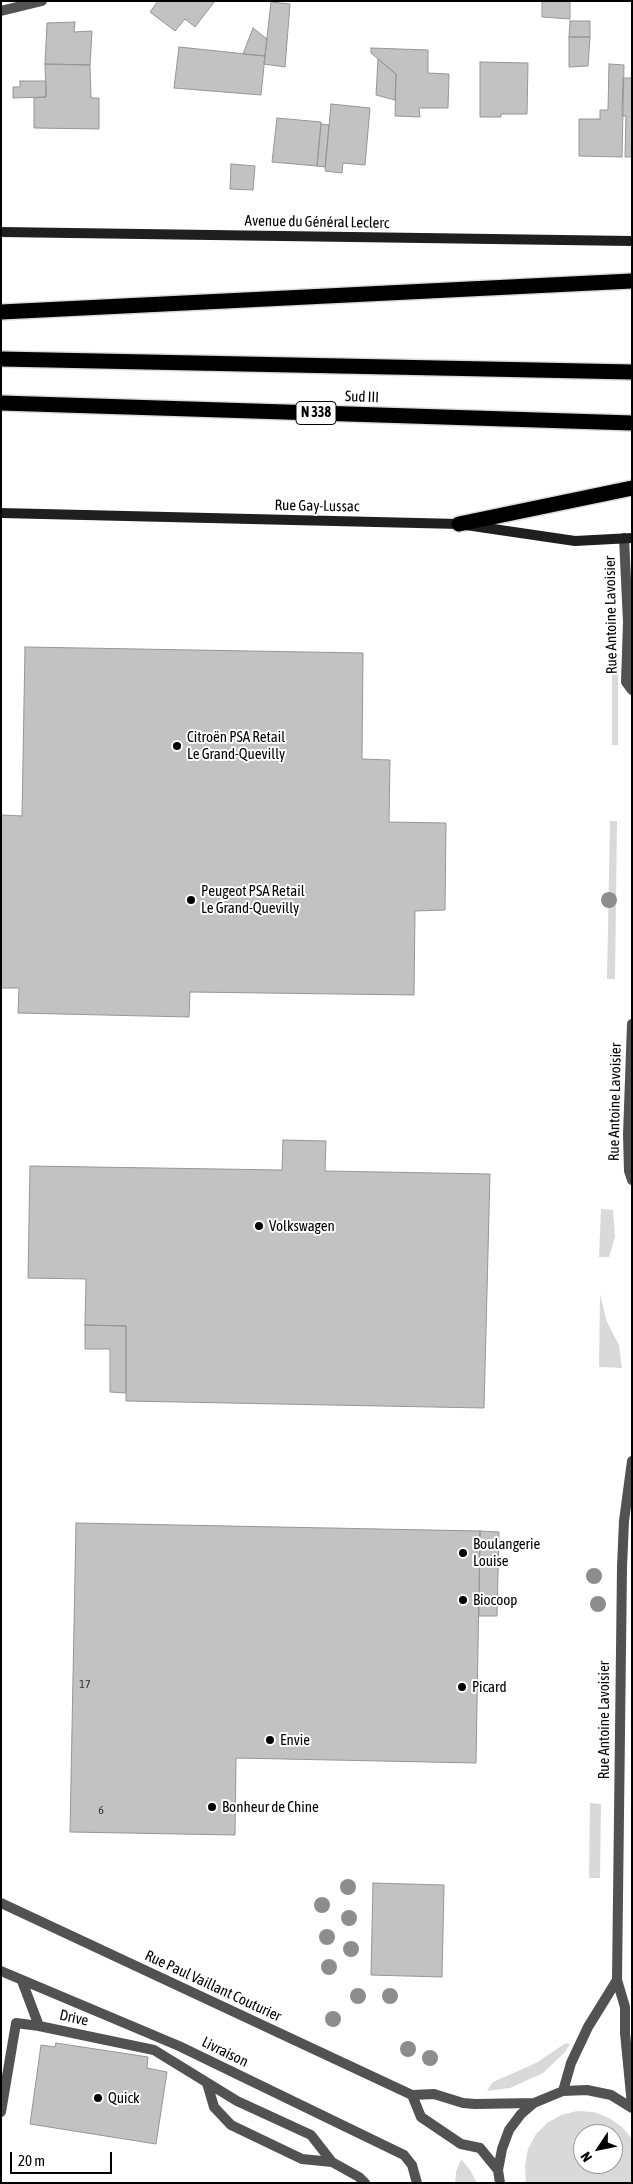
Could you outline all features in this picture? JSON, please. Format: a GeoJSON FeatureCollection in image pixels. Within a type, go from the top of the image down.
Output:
{"type":"FeatureCollection","features":[{"type":"Feature","properties":{"kind":"highway"},"geometry":{"type":"LineString","coordinates":[[1,312],[632,281]]}},
{"type":"Feature","properties":{"kind":"highway","name":"Sud III"},"geometry":{"type":"LineString","coordinates":[[1,359],[632,372]]}},
{"type":"Feature","properties":{"kind":"highway","name":"Sud III"},"geometry":{"type":"LineString","coordinates":[[1,403],[632,423]]}},
{"type":"Feature","properties":{"kind":"highway"},"geometry":{"type":"LineString","coordinates":[[459,524],[632,488]]}},
{"type":"Feature","properties":{"kind":"main road","name":"Avenue du Général Leclerc"},"geometry":{"type":"LineString","coordinates":[[1,232],[632,241]]}},
{"type":"Feature","properties":{"kind":"main road","name":"Rue Gay-Lussac"},"geometry":{"type":"LineString","coordinates":[[1,513],[459,524],[575,540],[628,538]]}},
{"type":"Feature","properties":{"kind":"street"},"geometry":{"type":"LineString","coordinates":[[1,11],[42,1]]}},
{"type":"Feature","properties":{"kind":"street","name":"Rue Antoine Lavoisier"},"geometry":{"type":"LineString","coordinates":[[628,538],[626,682],[632,690]]}},
{"type":"Feature","properties":{"kind":"street","name":"Rue Antoine Lavoisier"},"geometry":{"type":"LineString","coordinates":[[632,1024],[628,1135],[629,1171],[632,1180]]}},
{"type":"Feature","properties":{"kind":"street","name":"Rue Antoine Lavoisier"},"geometry":{"type":"LineString","coordinates":[[632,1461],[624,1521],[622,1567],[617,1980],[625,2007],[625,2033],[632,2106]]}},
{"type":"Feature","properties":{"kind":"street","name":"Rue Paul Vaillant Couturier"},"geometry":{"type":"LineString","coordinates":[[1,1903],[412,2095],[434,2094],[463,2103],[475,2104],[534,2103]]}},
{"type":"Feature","properties":{"kind":"street","name":"Livraison"},"geometry":{"type":"LineString","coordinates":[[1,1972],[179,2046],[404,2155],[412,2165],[416,2183]]}},
{"type":"Feature","properties":{"kind":"street"},"geometry":{"type":"LineString","coordinates":[[22,1980],[39,2026]]}},
{"type":"Feature","properties":{"kind":"street","name":"Rue Antoine Lavoisier"},"geometry":{"type":"LineString","coordinates":[[563,2091],[571,2063],[582,2039],[617,1980]]}},
{"type":"Feature","properties":{"kind":"street","name":"Drive"},"geometry":{"type":"LineString","coordinates":[[1,2112],[16,2023],[39,2026],[154,2050],[237,2101],[311,2135],[332,2162],[359,2177],[365,2183]]}},
{"type":"Feature","properties":{"kind":"street","name":"Drive"},"geometry":{"type":"LineString","coordinates":[[207,2083],[214,2107],[231,2125],[302,2159],[332,2162]]}},
{"type":"Feature","properties":{"kind":"street"},"geometry":{"type":"LineString","coordinates":[[500,2183],[498,2170],[502,2149],[510,2130],[521,2114],[534,2103],[563,2091],[587,2090],[611,2095],[632,2106]]}},
{"type":"Feature","properties":{"kind":"street"},"geometry":{"type":"LineString","coordinates":[[412,2095],[421,2116],[461,2144],[480,2148],[498,2170]]}},
{"type":"Feature","properties":{"kind":"shaded area"},"geometry":{"type":"Polygon","coordinates":[[[612,674],[618,674],[618,745],[612,745],[612,674]]]}},
{"type":"Feature","properties":{"kind":"shaded area"},"geometry":{"type":"Polygon","coordinates":[[[610,821],[617,821],[615,979],[607,979],[610,821]]]}},
{"type":"Feature","properties":{"kind":"shaded area"},"geometry":{"type":"Polygon","coordinates":[[[601,1209],[613,1210],[615,1237],[609,1257],[599,1257],[601,1209]]]}},
{"type":"Feature","properties":{"kind":"shaded area"},"geometry":{"type":"Polygon","coordinates":[[[600,1294],[607,1322],[619,1345],[622,1368],[599,1367],[600,1294]]]}},
{"type":"Feature","properties":{"kind":"shaded area"},"geometry":{"type":"Polygon","coordinates":[[[590,1803],[601,1804],[600,1878],[589,1878],[590,1803]]]}},
{"type":"Feature","properties":{"kind":"shaded area"},"geometry":{"type":"Polygon","coordinates":[[[566,2043],[570,2044],[565,2052],[543,2073],[510,2088],[487,2091],[493,2082],[536,2063],[566,2043]]]}},
{"type":"Feature","properties":{"kind":"shaded area"},"geometry":{"type":"Polygon","coordinates":[[[577,2111],[594,2112],[618,2124],[573,2124],[573,2174],[623,2174],[623,2128],[632,2139],[632,2183],[526,2183],[525,2165],[528,2149],[536,2134],[547,2123],[561,2115],[577,2111]]]}},
{"type":"Feature","properties":{"kind":"shaded area"},"geometry":{"type":"Polygon","coordinates":[[[461,2159],[477,2183],[455,2183],[456,2172],[461,2159]]]}},
{"type":"Feature","properties":{"kind":"building"},"geometry":{"type":"Polygon","coordinates":[[[158,1],[215,1],[195,27],[185,19],[175,31],[150,12],[158,1]]]}},
{"type":"Feature","properties":{"kind":"building"},"geometry":{"type":"Polygon","coordinates":[[[542,1],[570,1],[570,19],[542,17],[542,1]]]}},
{"type":"Feature","properties":{"kind":"building"},"geometry":{"type":"Polygon","coordinates":[[[271,2],[290,4],[285,67],[264,64],[271,2]]]}},
{"type":"Feature","properties":{"kind":"building"},"geometry":{"type":"Polygon","coordinates":[[[570,21],[590,21],[590,37],[569,37],[570,21]]]}},
{"type":"Feature","properties":{"kind":"building"},"geometry":{"type":"Polygon","coordinates":[[[75,22],[74,32],[92,31],[90,65],[45,64],[47,23],[75,22]]]}},
{"type":"Feature","properties":{"kind":"building"},"geometry":{"type":"Polygon","coordinates":[[[253,28],[267,39],[265,56],[243,54],[253,28]]]}},
{"type":"Feature","properties":{"kind":"building"},"geometry":{"type":"Polygon","coordinates":[[[569,37],[590,37],[588,66],[569,67],[569,37]]]}},
{"type":"Feature","properties":{"kind":"building"},"geometry":{"type":"Polygon","coordinates":[[[179,47],[265,56],[261,95],[174,88],[179,47]]]}},
{"type":"Feature","properties":{"kind":"building"},"geometry":{"type":"Polygon","coordinates":[[[371,48],[428,50],[428,73],[449,74],[448,108],[419,108],[420,117],[395,116],[396,74],[371,53],[371,48]]]}},
{"type":"Feature","properties":{"kind":"building"},"geometry":{"type":"Polygon","coordinates":[[[378,59],[396,74],[395,100],[376,95],[378,59]]]}},
{"type":"Feature","properties":{"kind":"building"},"geometry":{"type":"Polygon","coordinates":[[[480,62],[528,63],[527,114],[501,114],[501,117],[480,117],[480,62]]]}},
{"type":"Feature","properties":{"kind":"building"},"geometry":{"type":"Polygon","coordinates":[[[45,64],[90,65],[91,98],[99,98],[99,129],[34,128],[34,98],[46,97],[45,64]]]}},
{"type":"Feature","properties":{"kind":"building"},"geometry":{"type":"Polygon","coordinates":[[[609,64],[624,65],[622,157],[579,156],[579,119],[600,119],[600,110],[608,110],[609,64]]]}},
{"type":"Feature","properties":{"kind":"building"},"geometry":{"type":"Polygon","coordinates":[[[623,78],[632,78],[632,157],[625,157],[626,116],[622,116],[623,78]]]}},
{"type":"Feature","properties":{"kind":"building"},"geometry":{"type":"Polygon","coordinates":[[[20,81],[46,81],[46,97],[13,98],[13,87],[20,87],[20,81]]]}},
{"type":"Feature","properties":{"kind":"building"},"geometry":{"type":"Polygon","coordinates":[[[331,104],[370,108],[365,165],[343,163],[342,173],[325,171],[331,104]]]}},
{"type":"Feature","properties":{"kind":"building"},"geometry":{"type":"Polygon","coordinates":[[[277,118],[321,122],[317,166],[272,162],[277,118]]]}},
{"type":"Feature","properties":{"kind":"building"},"geometry":{"type":"Polygon","coordinates":[[[321,124],[329,125],[325,167],[317,166],[321,124]]]}},
{"type":"Feature","properties":{"kind":"building"},"geometry":{"type":"Polygon","coordinates":[[[231,164],[255,166],[253,190],[230,189],[231,164]]]}},
{"type":"Feature","properties":{"kind":"building"},"geometry":{"type":"Polygon","coordinates":[[[25,647],[363,653],[362,759],[390,760],[389,822],[446,823],[445,910],[415,911],[414,995],[190,992],[189,1017],[18,1013],[19,988],[1,988],[1,815],[22,816],[25,647]]]}},
{"type":"Feature","properties":{"kind":"building","name":"Volkswagen"},"geometry":{"type":"Polygon","coordinates":[[[283,1140],[326,1141],[325,1171],[490,1174],[484,1408],[126,1401],[126,1326],[85,1325],[86,1279],[28,1278],[30,1166],[282,1170],[283,1140]]]}},
{"type":"Feature","properties":{"kind":"building"},"geometry":{"type":"Polygon","coordinates":[[[85,1325],[126,1326],[126,1393],[110,1392],[110,1349],[85,1349],[85,1325]]]}},
{"type":"Feature","properties":{"kind":"building"},"geometry":{"type":"Polygon","coordinates":[[[76,1523],[480,1531],[476,1763],[236,1758],[235,1835],[70,1832],[76,1523]]]}},
{"type":"Feature","properties":{"kind":"building"},"geometry":{"type":"Polygon","coordinates":[[[480,1531],[499,1532],[497,1616],[479,1616],[480,1531]]]}},
{"type":"Feature","properties":{"kind":"building"},"geometry":{"type":"Polygon","coordinates":[[[373,1883],[444,1885],[442,1977],[371,1975],[373,1883]]]}},
{"type":"Feature","properties":{"kind":"building","name":"Quick"},"geometry":{"type":"Polygon","coordinates":[[[56,2043],[148,2057],[147,2068],[167,2072],[156,2144],[30,2124],[41,2045],[55,2047],[56,2043]]]}},
{"type":"Feature","properties":{"kind":"place","name":"Citroën PSA Retail Le Grand-Quevilly"},"geometry":{"type":"Point","coordinates":[177,746]}},
{"type":"Feature","properties":{"kind":"place","name":"Peugeot PSA Retail Le Grand-Quevilly"},"geometry":{"type":"Point","coordinates":[191,900]}},
{"type":"Feature","properties":{"kind":"place","name":"Volkswagen"},"geometry":{"type":"Point","coordinates":[259,1226]}},
{"type":"Feature","properties":{"kind":"place","name":"Boulangerie Louise"},"geometry":{"type":"Point","coordinates":[463,1553]}},
{"type":"Feature","properties":{"kind":"place","name":"Biocoop"},"geometry":{"type":"Point","coordinates":[463,1600]}},
{"type":"Feature","properties":{"kind":"place","name":"Picard"},"geometry":{"type":"Point","coordinates":[462,1687]}},
{"type":"Feature","properties":{"kind":"place","name":"Envie"},"geometry":{"type":"Point","coordinates":[270,1740]}},
{"type":"Feature","properties":{"kind":"place","name":"Bonheur de Chine"},"geometry":{"type":"Point","coordinates":[212,1807]}},
{"type":"Feature","properties":{"kind":"place","name":"Quick"},"geometry":{"type":"Point","coordinates":[98,2098]}}]}
